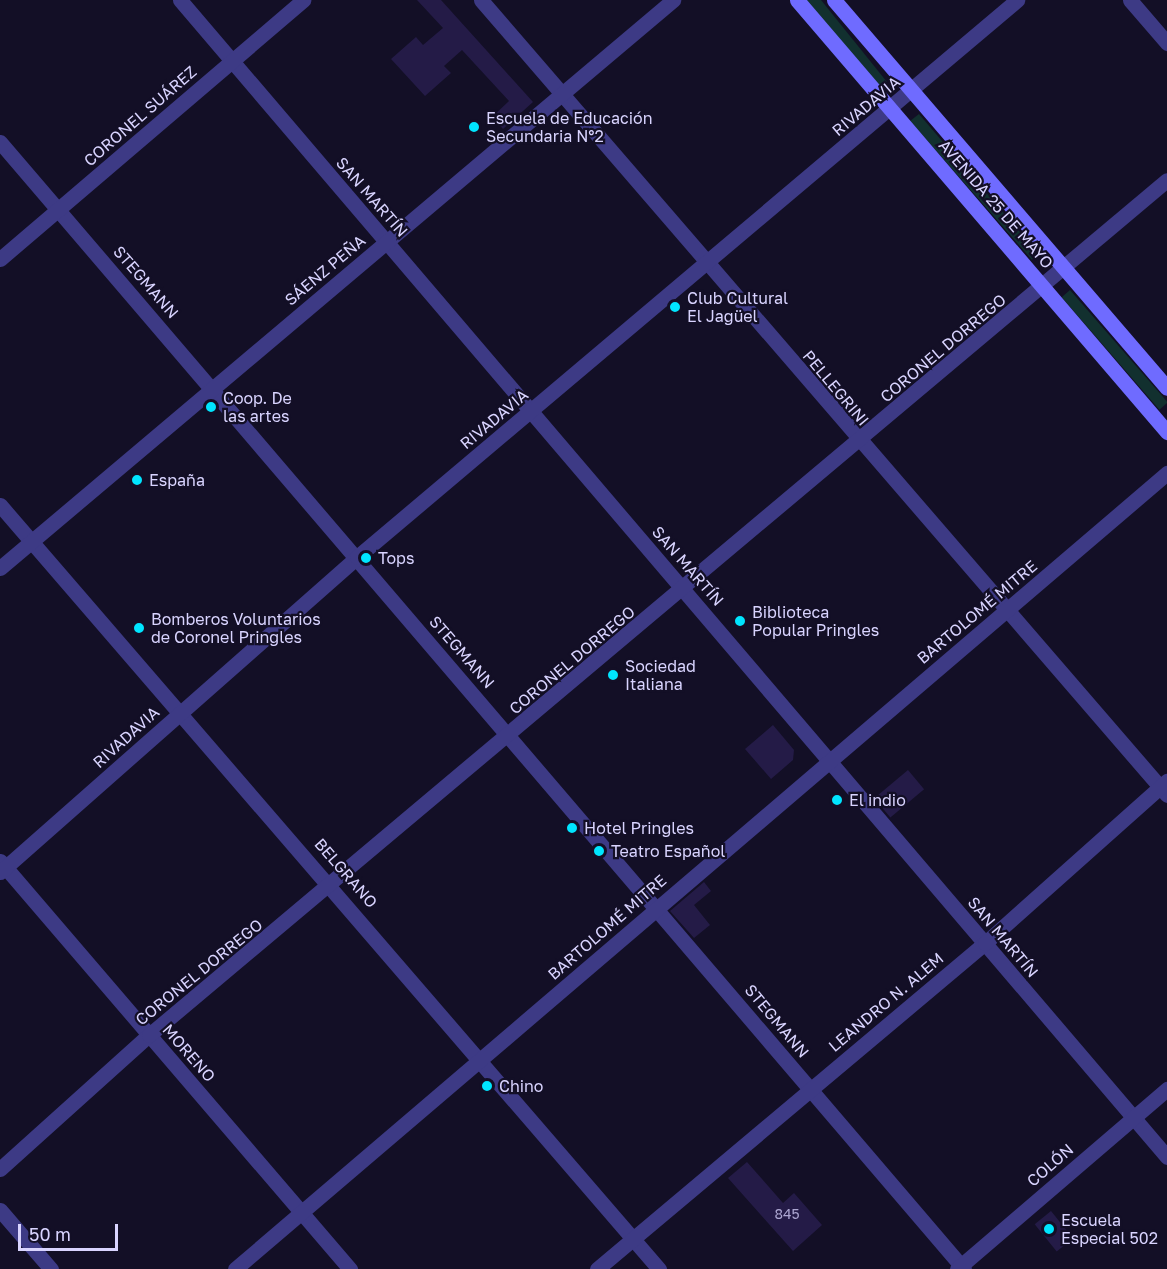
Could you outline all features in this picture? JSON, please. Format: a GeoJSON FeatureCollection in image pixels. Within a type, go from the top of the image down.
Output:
{"type":"FeatureCollection","features":[{"type":"Feature","properties":{"kind":"main road","name":"AVENIDA 25 DE MAYO"},"geometry":{"type":"LineString","coordinates":[[797,0],[1167,432]]}},
{"type":"Feature","properties":{"kind":"main road","name":"AVENIDA 25 DE MAYO"},"geometry":{"type":"LineString","coordinates":[[834,0],[1167,388]]}},
{"type":"Feature","properties":{"kind":"street","name":"SAN MARTÍN"},"geometry":{"type":"LineString","coordinates":[[180,0],[831,760],[1167,1157]]}},
{"type":"Feature","properties":{"kind":"street","name":"CORONEL SUÁREZ"},"geometry":{"type":"LineString","coordinates":[[0,259],[303,0]]}},
{"type":"Feature","properties":{"kind":"street","name":"PELLEGRINI"},"geometry":{"type":"LineString","coordinates":[[481,0],[1005,612],[1165,788]]}},
{"type":"Feature","properties":{"kind":"street","name":"SÁENZ PEÑA"},"geometry":{"type":"LineString","coordinates":[[0,568],[673,0]]}},
{"type":"Feature","properties":{"kind":"street","name":"RIVADAVIA"},"geometry":{"type":"LineString","coordinates":[[2,867],[357,557],[912,91],[1017,0]]}},
{"type":"Feature","properties":{"kind":"street"},"geometry":{"type":"LineString","coordinates":[[1130,0],[1167,43]]}},
{"type":"Feature","properties":{"kind":"street","name":"STEGMANN"},"geometry":{"type":"LineString","coordinates":[[0,141],[658,908],[960,1268]]}},
{"type":"Feature","properties":{"kind":"street","name":"CORONEL DORREGO"},"geometry":{"type":"LineString","coordinates":[[0,1169],[149,1035],[333,885],[859,443],[1167,180]]}},
{"type":"Feature","properties":{"kind":"street","name":"BARTOLOMÉ MITRE"},"geometry":{"type":"LineString","coordinates":[[235,1269],[1167,473]]}},
{"type":"Feature","properties":{"kind":"street","name":"BELGRANO"},"geometry":{"type":"LineString","coordinates":[[0,505],[179,713],[333,885],[659,1269]]}},
{"type":"Feature","properties":{"kind":"street","name":"LEANDRO N. ALEM"},"geometry":{"type":"LineString","coordinates":[[597,1269],[985,944],[1165,788]]}},
{"type":"Feature","properties":{"kind":"street","name":"MORENO"},"geometry":{"type":"LineString","coordinates":[[2,867],[350,1269]]}},
{"type":"Feature","properties":{"kind":"street","name":"COLÓN"},"geometry":{"type":"LineString","coordinates":[[960,1268],[1167,1089]]}},
{"type":"Feature","properties":{"kind":"street"},"geometry":{"type":"LineString","coordinates":[[0,1210],[51,1269]]}},
{"type":"Feature","properties":{"kind":"green space"},"geometry":{"type":"Polygon","coordinates":[[[806,0],[821,0],[887,82],[879,85],[806,0]]]}},
{"type":"Feature","properties":{"kind":"green space"},"geometry":{"type":"Polygon","coordinates":[[[919,114],[1037,252],[1032,260],[910,121],[919,114]]]}},
{"type":"Feature","properties":{"kind":"green space"},"geometry":{"type":"Polygon","coordinates":[[[1070,290],[1167,402],[1159,410],[1062,297],[1070,290]]]}},
{"type":"Feature","properties":{"kind":"building"},"geometry":{"type":"Polygon","coordinates":[[[417,0],[441,0],[533,102],[503,129],[492,117],[509,101],[462,50],[444,66],[451,73],[425,96],[391,59],[416,37],[423,45],[443,28],[417,0]]]}},
{"type":"Feature","properties":{"kind":"building"},"geometry":{"type":"Polygon","coordinates":[[[773,725],[794,750],[793,760],[771,779],[745,749],[773,725]]]}},
{"type":"Feature","properties":{"kind":"building"},"geometry":{"type":"Polygon","coordinates":[[[908,770],[924,789],[890,817],[874,798],[908,770]]]}},
{"type":"Feature","properties":{"kind":"building"},"geometry":{"type":"Polygon","coordinates":[[[704,882],[711,891],[694,905],[710,925],[694,938],[670,911],[704,882]]]}},
{"type":"Feature","properties":{"kind":"building"},"geometry":{"type":"Polygon","coordinates":[[[747,1162],[783,1203],[794,1193],[822,1225],[793,1251],[728,1178],[747,1162]]]}},
{"type":"Feature","properties":{"kind":"building"},"geometry":{"type":"Polygon","coordinates":[[[1051,1211],[1073,1238],[1057,1251],[1035,1224],[1051,1211]]]}},
{"type":"Feature","properties":{"kind":"place","name":"Escuela de Educación Secundaria N°2"},"geometry":{"type":"Point","coordinates":[474,127]}},
{"type":"Feature","properties":{"kind":"place","name":"Club Cultural El Jagüel"},"geometry":{"type":"Point","coordinates":[675,307]}},
{"type":"Feature","properties":{"kind":"place","name":"Coop. De las artes"},"geometry":{"type":"Point","coordinates":[211,407]}},
{"type":"Feature","properties":{"kind":"place","name":"España"},"geometry":{"type":"Point","coordinates":[137,480]}},
{"type":"Feature","properties":{"kind":"place","name":"Tops"},"geometry":{"type":"Point","coordinates":[366,558]}},
{"type":"Feature","properties":{"kind":"place","name":"Biblioteca Popular Pringles"},"geometry":{"type":"Point","coordinates":[740,621]}},
{"type":"Feature","properties":{"kind":"place","name":"Bomberos Voluntarios de Coronel Pringles"},"geometry":{"type":"Point","coordinates":[139,628]}},
{"type":"Feature","properties":{"kind":"place","name":"Sociedad Italiana"},"geometry":{"type":"Point","coordinates":[613,675]}},
{"type":"Feature","properties":{"kind":"place","name":"El indio"},"geometry":{"type":"Point","coordinates":[837,800]}},
{"type":"Feature","properties":{"kind":"place","name":"Hotel Pringles"},"geometry":{"type":"Point","coordinates":[572,828]}},
{"type":"Feature","properties":{"kind":"place","name":"Teatro Español"},"geometry":{"type":"Point","coordinates":[599,851]}},
{"type":"Feature","properties":{"kind":"place","name":"Chino"},"geometry":{"type":"Point","coordinates":[487,1086]}},
{"type":"Feature","properties":{"kind":"place","name":"Escuela Especial 502"},"geometry":{"type":"Point","coordinates":[1049,1229]}}]}
